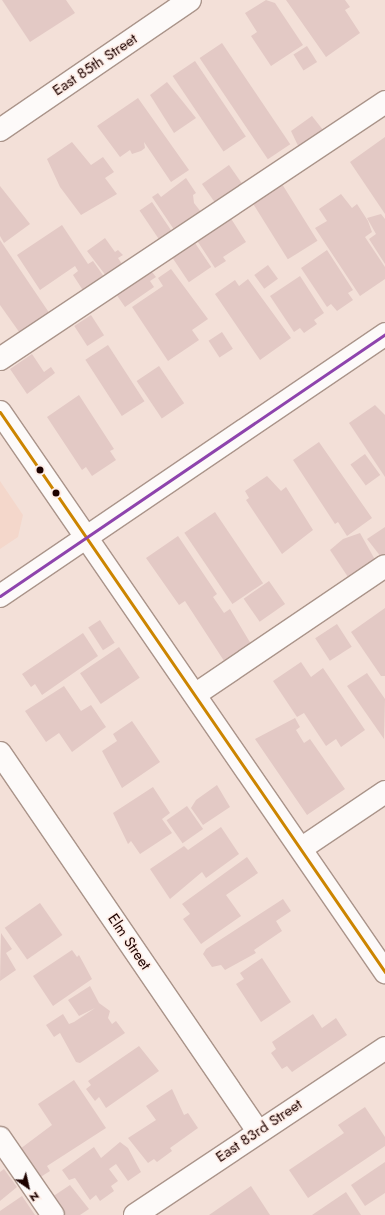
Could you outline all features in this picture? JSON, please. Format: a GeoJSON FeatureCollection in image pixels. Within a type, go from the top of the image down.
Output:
{"type":"FeatureCollection","features":[{"type":"Feature","properties":{"kind":"street","name":"East 85th Street"},"geometry":{"type":"LineString","coordinates":[[0,130],[190,0]]}},
{"type":"Feature","properties":{"kind":"street"},"geometry":{"type":"LineString","coordinates":[[0,359],[385,102]]}},
{"type":"Feature","properties":{"kind":"street"},"geometry":{"type":"LineString","coordinates":[[0,596],[86,536],[385,334]]}},
{"type":"Feature","properties":{"kind":"street"},"geometry":{"type":"LineString","coordinates":[[0,412],[302,848],[385,972]]}},
{"type":"Feature","properties":{"kind":"street"},"geometry":{"type":"LineString","coordinates":[[196,694],[385,566]]}},
{"type":"Feature","properties":{"kind":"street","name":"Elm Street"},"geometry":{"type":"LineString","coordinates":[[0,753],[258,1131]]}},
{"type":"Feature","properties":{"kind":"street"},"geometry":{"type":"LineString","coordinates":[[302,848],[385,792]]}},
{"type":"Feature","properties":{"kind":"street","name":"East 83rd Street"},"geometry":{"type":"LineString","coordinates":[[135,1215],[258,1131],[385,1048]]}},
{"type":"Feature","properties":{"kind":"street"},"geometry":{"type":"LineString","coordinates":[[0,1138],[53,1215]]}},
{"type":"Feature","properties":{"kind":"shaded area"},"geometry":{"type":"Polygon","coordinates":[[[0,481],[23,515],[18,537],[0,549],[0,481]]]}},
{"type":"Feature","properties":{"kind":"building"},"geometry":{"type":"Polygon","coordinates":[[[2,0],[66,0],[75,13],[30,42],[2,0]]]}},
{"type":"Feature","properties":{"kind":"building"},"geometry":{"type":"Polygon","coordinates":[[[266,0],[275,3],[303,45],[271,66],[251,36],[257,32],[245,13],[266,0]]]}},
{"type":"Feature","properties":{"kind":"building"},"geometry":{"type":"Polygon","coordinates":[[[286,0],[345,0],[350,7],[345,10],[360,33],[326,57],[286,0]]]}},
{"type":"Feature","properties":{"kind":"building"},"geometry":{"type":"Polygon","coordinates":[[[222,43],[290,144],[268,159],[200,58],[222,43]]]}},
{"type":"Feature","properties":{"kind":"building"},"geometry":{"type":"Polygon","coordinates":[[[307,46],[317,62],[303,71],[293,54],[307,46]]]}},
{"type":"Feature","properties":{"kind":"building"},"geometry":{"type":"Polygon","coordinates":[[[195,61],[246,136],[224,152],[173,76],[195,61]]]}},
{"type":"Feature","properties":{"kind":"building"},"geometry":{"type":"Polygon","coordinates":[[[167,82],[196,118],[174,133],[150,95],[167,82]]]}},
{"type":"Feature","properties":{"kind":"building"},"geometry":{"type":"Polygon","coordinates":[[[138,98],[189,170],[171,182],[144,142],[145,148],[141,151],[132,154],[130,150],[120,157],[97,126],[138,98]]]}},
{"type":"Feature","properties":{"kind":"building"},"geometry":{"type":"Polygon","coordinates":[[[312,116],[327,135],[301,152],[291,131],[312,116]]]}},
{"type":"Feature","properties":{"kind":"building"},"geometry":{"type":"Polygon","coordinates":[[[385,137],[385,214],[350,162],[385,137]]]}},
{"type":"Feature","properties":{"kind":"building"},"geometry":{"type":"Polygon","coordinates":[[[72,142],[91,165],[103,157],[114,172],[105,178],[117,194],[81,215],[60,187],[47,159],[72,142]]]}},
{"type":"Feature","properties":{"kind":"building"},"geometry":{"type":"Polygon","coordinates":[[[229,165],[246,189],[219,208],[202,184],[229,165]]]}},
{"type":"Feature","properties":{"kind":"building"},"geometry":{"type":"Polygon","coordinates":[[[186,178],[196,193],[193,195],[194,203],[201,212],[175,231],[152,197],[158,193],[161,197],[186,178]]]}},
{"type":"Feature","properties":{"kind":"building"},"geometry":{"type":"Polygon","coordinates":[[[282,184],[318,241],[288,259],[252,203],[282,184]]]}},
{"type":"Feature","properties":{"kind":"building"},"geometry":{"type":"Polygon","coordinates":[[[0,186],[30,224],[4,243],[0,236],[0,186]]]}},
{"type":"Feature","properties":{"kind":"building"},"geometry":{"type":"Polygon","coordinates":[[[341,194],[352,208],[357,204],[368,221],[372,232],[365,237],[385,267],[385,279],[360,296],[315,228],[327,221],[319,209],[341,194]]]}},
{"type":"Feature","properties":{"kind":"building"},"geometry":{"type":"Polygon","coordinates":[[[152,202],[175,236],[162,244],[140,210],[152,202]]]}},
{"type":"Feature","properties":{"kind":"building"},"geometry":{"type":"Polygon","coordinates":[[[381,214],[385,219],[385,264],[369,239],[376,234],[367,218],[381,214]]]}},
{"type":"Feature","properties":{"kind":"building"},"geometry":{"type":"Polygon","coordinates":[[[230,217],[246,242],[223,257],[226,261],[215,268],[196,239],[230,217]]]}},
{"type":"Feature","properties":{"kind":"building"},"geometry":{"type":"Polygon","coordinates":[[[62,225],[88,264],[93,261],[107,281],[86,295],[73,275],[78,271],[75,266],[40,290],[17,255],[62,225]]]}},
{"type":"Feature","properties":{"kind":"building"},"geometry":{"type":"Polygon","coordinates":[[[105,238],[115,252],[118,250],[123,255],[118,258],[126,270],[110,281],[87,251],[105,238]]]}},
{"type":"Feature","properties":{"kind":"building"},"geometry":{"type":"Polygon","coordinates":[[[0,240],[52,317],[22,336],[0,305],[0,240]]]}},
{"type":"Feature","properties":{"kind":"building"},"geometry":{"type":"Polygon","coordinates":[[[195,243],[211,267],[189,282],[173,258],[195,243]]]}},
{"type":"Feature","properties":{"kind":"building"},"geometry":{"type":"Polygon","coordinates":[[[327,250],[353,290],[348,293],[353,300],[337,311],[331,304],[327,307],[301,268],[327,250]]]}},
{"type":"Feature","properties":{"kind":"building"},"geometry":{"type":"Polygon","coordinates":[[[268,265],[278,279],[264,289],[254,275],[268,265]]]}},
{"type":"Feature","properties":{"kind":"building"},"geometry":{"type":"Polygon","coordinates":[[[171,269],[208,319],[192,330],[199,340],[168,361],[132,307],[163,286],[158,278],[171,269]]]}},
{"type":"Feature","properties":{"kind":"building"},"geometry":{"type":"Polygon","coordinates":[[[152,272],[156,277],[150,281],[154,287],[125,307],[116,294],[152,272]]]}},
{"type":"Feature","properties":{"kind":"building"},"geometry":{"type":"Polygon","coordinates":[[[300,276],[324,313],[314,320],[317,324],[304,333],[300,328],[294,332],[270,296],[300,276]]]}},
{"type":"Feature","properties":{"kind":"building"},"geometry":{"type":"Polygon","coordinates":[[[248,279],[291,338],[260,360],[215,294],[235,280],[239,286],[248,279]]]}},
{"type":"Feature","properties":{"kind":"building"},"geometry":{"type":"Polygon","coordinates":[[[91,315],[104,335],[87,346],[74,326],[91,315]]]}},
{"type":"Feature","properties":{"kind":"building"},"geometry":{"type":"Polygon","coordinates":[[[222,332],[233,349],[219,357],[209,341],[222,332]]]}},
{"type":"Feature","properties":{"kind":"building"},"geometry":{"type":"Polygon","coordinates":[[[108,345],[144,401],[122,416],[85,360],[108,345]]]}},
{"type":"Feature","properties":{"kind":"building"},"geometry":{"type":"Polygon","coordinates":[[[32,354],[44,372],[51,367],[55,373],[27,394],[10,369],[32,354]]]}},
{"type":"Feature","properties":{"kind":"building"},"geometry":{"type":"Polygon","coordinates":[[[159,366],[184,403],[162,418],[137,381],[159,366]]]}},
{"type":"Feature","properties":{"kind":"building"},"geometry":{"type":"Polygon","coordinates":[[[79,395],[114,449],[110,451],[116,460],[92,476],[86,467],[82,470],[47,417],[79,395]]]}},
{"type":"Feature","properties":{"kind":"building"},"geometry":{"type":"Polygon","coordinates":[[[375,405],[385,415],[385,477],[349,423],[375,405]]]}},
{"type":"Feature","properties":{"kind":"building"},"geometry":{"type":"Polygon","coordinates":[[[319,442],[372,518],[347,536],[338,522],[335,524],[293,460],[319,442]]]}},
{"type":"Feature","properties":{"kind":"building"},"geometry":{"type":"Polygon","coordinates":[[[365,454],[380,475],[366,486],[350,465],[365,454]]]}},
{"type":"Feature","properties":{"kind":"building"},"geometry":{"type":"Polygon","coordinates":[[[267,476],[281,491],[286,487],[313,530],[282,554],[246,500],[249,498],[245,491],[267,476]]]}},
{"type":"Feature","properties":{"kind":"building"},"geometry":{"type":"Polygon","coordinates":[[[215,512],[263,583],[232,604],[184,533],[215,512]]]}},
{"type":"Feature","properties":{"kind":"building"},"geometry":{"type":"Polygon","coordinates":[[[385,527],[385,562],[367,539],[385,527]]]}},
{"type":"Feature","properties":{"kind":"building"},"geometry":{"type":"Polygon","coordinates":[[[360,533],[378,565],[352,583],[330,550],[343,539],[360,533]]]}},
{"type":"Feature","properties":{"kind":"building"},"geometry":{"type":"Polygon","coordinates":[[[178,536],[217,594],[213,597],[224,613],[230,609],[254,649],[228,667],[185,601],[179,605],[146,558],[178,536]]]}},
{"type":"Feature","properties":{"kind":"building"},"geometry":{"type":"Polygon","coordinates":[[[269,581],[285,604],[260,622],[244,599],[269,581]]]}},
{"type":"Feature","properties":{"kind":"building"},"geometry":{"type":"Polygon","coordinates":[[[385,608],[385,676],[381,676],[351,632],[385,608]]]}},
{"type":"Feature","properties":{"kind":"building"},"geometry":{"type":"Polygon","coordinates":[[[100,620],[115,643],[103,650],[88,628],[100,620]]]}},
{"type":"Feature","properties":{"kind":"building"},"geometry":{"type":"Polygon","coordinates":[[[337,624],[352,647],[330,661],[315,638],[337,624]]]}},
{"type":"Feature","properties":{"kind":"building"},"geometry":{"type":"Polygon","coordinates":[[[83,633],[98,656],[42,695],[35,684],[31,687],[22,674],[83,633]]]}},
{"type":"Feature","properties":{"kind":"building"},"geometry":{"type":"Polygon","coordinates":[[[119,647],[140,678],[101,704],[80,673],[119,647]]]}},
{"type":"Feature","properties":{"kind":"building"},"geometry":{"type":"Polygon","coordinates":[[[301,662],[311,677],[323,668],[365,730],[341,747],[336,739],[326,746],[304,713],[297,717],[273,681],[301,662]]]}},
{"type":"Feature","properties":{"kind":"building"},"geometry":{"type":"Polygon","coordinates":[[[367,673],[385,699],[384,739],[347,686],[367,673]]]}},
{"type":"Feature","properties":{"kind":"building"},"geometry":{"type":"Polygon","coordinates":[[[64,686],[81,711],[91,705],[106,727],[72,752],[59,733],[46,742],[25,711],[64,686]]]}},
{"type":"Feature","properties":{"kind":"building"},"geometry":{"type":"Polygon","coordinates":[[[295,718],[300,727],[296,730],[304,743],[310,739],[345,789],[307,815],[255,739],[295,718]]]}},
{"type":"Feature","properties":{"kind":"building"},"geometry":{"type":"Polygon","coordinates":[[[132,721],[160,762],[122,788],[102,751],[117,741],[113,734],[132,721]]]}},
{"type":"Feature","properties":{"kind":"building"},"geometry":{"type":"Polygon","coordinates":[[[217,785],[230,807],[203,825],[191,808],[196,800],[217,785]]]}},
{"type":"Feature","properties":{"kind":"building"},"geometry":{"type":"Polygon","coordinates":[[[153,787],[170,813],[162,819],[172,833],[140,854],[131,841],[128,844],[113,813],[153,787]]]}},
{"type":"Feature","properties":{"kind":"building"},"geometry":{"type":"Polygon","coordinates":[[[187,806],[203,829],[183,843],[167,820],[187,806]]]}},
{"type":"Feature","properties":{"kind":"building"},"geometry":{"type":"Polygon","coordinates":[[[221,827],[239,854],[206,878],[202,872],[170,899],[150,869],[184,846],[188,850],[221,827]]]}},
{"type":"Feature","properties":{"kind":"building"},"geometry":{"type":"Polygon","coordinates":[[[247,857],[258,873],[226,895],[241,916],[201,944],[183,919],[190,914],[182,904],[247,857]]]}},
{"type":"Feature","properties":{"kind":"building"},"geometry":{"type":"Polygon","coordinates":[[[283,899],[291,911],[276,921],[282,931],[254,950],[256,953],[225,970],[221,965],[212,967],[203,954],[206,949],[283,899]]]}},
{"type":"Feature","properties":{"kind":"building"},"geometry":{"type":"Polygon","coordinates":[[[40,903],[62,935],[27,960],[5,928],[40,903]]]}},
{"type":"Feature","properties":{"kind":"building"},"geometry":{"type":"Polygon","coordinates":[[[1,933],[12,949],[6,953],[16,970],[0,981],[1,933]]]}},
{"type":"Feature","properties":{"kind":"building"},"geometry":{"type":"Polygon","coordinates":[[[72,950],[77,957],[79,955],[92,979],[53,1006],[33,976],[72,950]]]}},
{"type":"Feature","properties":{"kind":"building"},"geometry":{"type":"Polygon","coordinates":[[[262,958],[291,1002],[261,1022],[236,984],[244,979],[240,973],[262,958]]]}},
{"type":"Feature","properties":{"kind":"building"},"geometry":{"type":"Polygon","coordinates":[[[90,986],[99,1003],[110,1011],[108,1018],[112,1024],[116,1021],[125,1033],[80,1063],[76,1062],[60,1033],[54,1037],[46,1025],[63,1014],[69,1024],[95,1008],[79,1016],[68,1000],[90,986]]]}},
{"type":"Feature","properties":{"kind":"building"},"geometry":{"type":"Polygon","coordinates":[[[313,1014],[322,1028],[336,1018],[347,1035],[292,1072],[287,1066],[282,1069],[271,1053],[276,1049],[272,1042],[313,1014]]]}},
{"type":"Feature","properties":{"kind":"building"},"geometry":{"type":"Polygon","coordinates":[[[139,1046],[159,1071],[106,1108],[99,1097],[95,1101],[86,1089],[91,1085],[88,1081],[139,1046]]]}},
{"type":"Feature","properties":{"kind":"building"},"geometry":{"type":"Polygon","coordinates":[[[74,1080],[106,1128],[47,1166],[50,1171],[39,1178],[20,1149],[52,1125],[38,1104],[74,1080]]]}},
{"type":"Feature","properties":{"kind":"building"},"geometry":{"type":"Polygon","coordinates":[[[172,1089],[184,1115],[188,1113],[198,1128],[170,1148],[172,1151],[157,1162],[154,1159],[148,1163],[128,1138],[156,1120],[146,1106],[172,1089]]]}},
{"type":"Feature","properties":{"kind":"building"},"geometry":{"type":"Polygon","coordinates":[[[365,1107],[385,1137],[385,1146],[308,1198],[289,1170],[344,1133],[338,1125],[365,1107]]]}},
{"type":"Feature","properties":{"kind":"building"},"geometry":{"type":"Polygon","coordinates":[[[120,1142],[128,1148],[141,1172],[128,1181],[116,1164],[109,1169],[118,1181],[111,1186],[114,1191],[100,1201],[96,1195],[90,1200],[75,1178],[69,1180],[62,1170],[94,1147],[101,1158],[120,1142]]]}},
{"type":"Feature","properties":{"kind":"building"},"geometry":{"type":"Polygon","coordinates":[[[385,1162],[385,1193],[365,1206],[351,1185],[385,1162]]]}},
{"type":"Feature","properties":{"kind":"building"},"geometry":{"type":"Polygon","coordinates":[[[4,1169],[17,1187],[0,1201],[0,1172],[4,1169]]]}},
{"type":"Feature","properties":{"kind":"building"},"geometry":{"type":"Polygon","coordinates":[[[70,1185],[89,1209],[80,1215],[64,1215],[52,1197],[70,1185]]]}},
{"type":"Feature","properties":{"kind":"building"},"geometry":{"type":"Polygon","coordinates":[[[251,1186],[270,1215],[209,1215],[251,1186]]]}},
{"type":"Feature","properties":{"kind":"building"},"geometry":{"type":"Polygon","coordinates":[[[346,1192],[361,1215],[312,1215],[346,1192]]]}},
{"type":"Feature","properties":{"kind":"building"},"geometry":{"type":"Polygon","coordinates":[[[22,1196],[35,1215],[0,1215],[0,1211],[22,1196]]]}},
{"type":"Feature","properties":{"kind":"transit line"},"geometry":{"type":"LineString","coordinates":[[0,596],[385,334]]}},
{"type":"Feature","properties":{"kind":"transit line"},"geometry":{"type":"LineString","coordinates":[[0,412],[385,972]]}}]}
